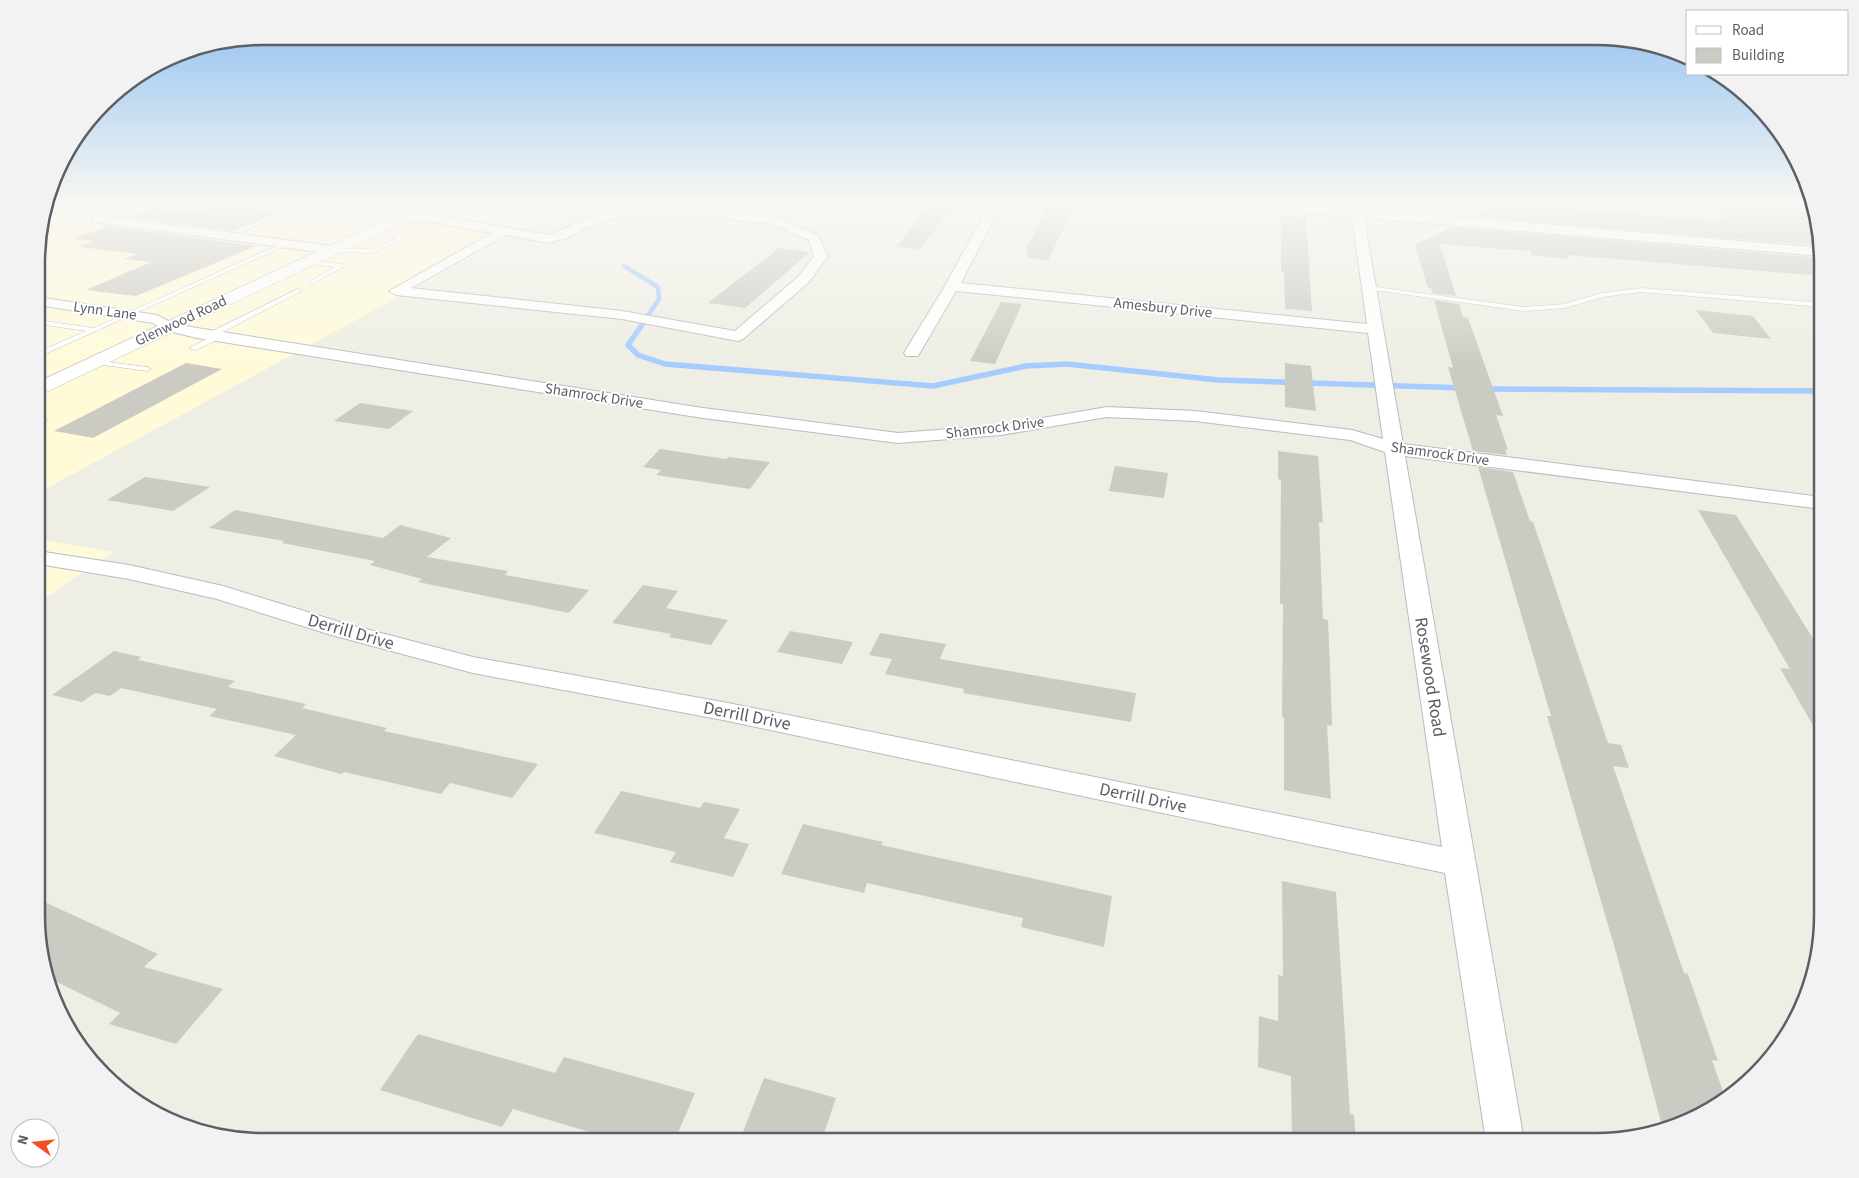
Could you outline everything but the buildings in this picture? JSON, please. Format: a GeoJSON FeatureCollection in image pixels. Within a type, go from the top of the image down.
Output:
{"type":"FeatureCollection","features":[{"type":"Feature","properties":{"kind":"main road","name":"Glenwood Road"},"geometry":{"type":"LineString","coordinates":[[45,387],[315,258]]}},
{"type":"Feature","properties":{"kind":"street"},"geometry":{"type":"LineString","coordinates":[[455,258],[396,291],[622,315],[738,336],[804,278],[819,258]]}},
{"type":"Feature","properties":{"kind":"street"},"geometry":{"type":"LineString","coordinates":[[912,353],[967,258]]}},
{"type":"Feature","properties":{"kind":"street","name":"Rosewood Road"},"geometry":{"type":"LineString","coordinates":[[1364,258],[1374,329],[1396,449],[1459,863],[1503,1133]]}},
{"type":"Feature","properties":{"kind":"street","name":"Amesbury Drive"},"geometry":{"type":"LineString","coordinates":[[952,286],[1374,329]]}},
{"type":"Feature","properties":{"kind":"street","name":"Lynn Lane"},"geometry":{"type":"LineString","coordinates":[[45,302],[157,319],[169,327]]}},
{"type":"Feature","properties":{"kind":"street","name":"Shamrock Drive"},"geometry":{"type":"LineString","coordinates":[[169,327],[703,413],[898,438],[1001,430],[1107,412],[1195,416],[1352,435],[1396,449],[1814,507]]}},
{"type":"Feature","properties":{"kind":"street","name":"Derrill Drive"},"geometry":{"type":"LineString","coordinates":[[45,558],[129,572],[223,593],[336,628],[472,665],[728,712],[1459,863]]}},
{"type":"Feature","properties":{"kind":"lane"},"geometry":{"type":"LineString","coordinates":[[45,352],[254,258]]}},
{"type":"Feature","properties":{"kind":"lane"},"geometry":{"type":"LineString","coordinates":[[306,262],[342,266],[312,282]]}},
{"type":"Feature","properties":{"kind":"lane"},"geometry":{"type":"LineString","coordinates":[[1368,288],[1524,309],[1565,306],[1602,295],[1642,290],[1814,304]]}},
{"type":"Feature","properties":{"kind":"lane"},"geometry":{"type":"LineString","coordinates":[[193,348],[298,290]]}},
{"type":"Feature","properties":{"kind":"lane"},"geometry":{"type":"LineString","coordinates":[[45,323],[95,330]]}},
{"type":"Feature","properties":{"kind":"lane"},"geometry":{"type":"LineString","coordinates":[[96,362],[147,369]]}},
{"type":"Feature","properties":{"kind":"shaded area"},"geometry":{"type":"Polygon","coordinates":[[[45,258],[470,258],[45,489],[45,258]]]}},
{"type":"Feature","properties":{"kind":"shaded area"},"geometry":{"type":"Polygon","coordinates":[[[45,540],[113,552],[45,598],[45,540]]]}},
{"type":"Feature","properties":{"kind":"waterway"},"geometry":{"type":"LineString","coordinates":[[624,266],[658,287],[659,299],[647,317]]}},
{"type":"Feature","properties":{"kind":"waterway"},"geometry":{"type":"LineString","coordinates":[[648,316],[628,345],[638,355],[665,364],[933,386],[1026,366],[1067,364],[1218,380],[1464,388]]}},
{"type":"Feature","properties":{"kind":"waterway"},"geometry":{"type":"LineString","coordinates":[[1483,389],[1814,391]]}}]}
